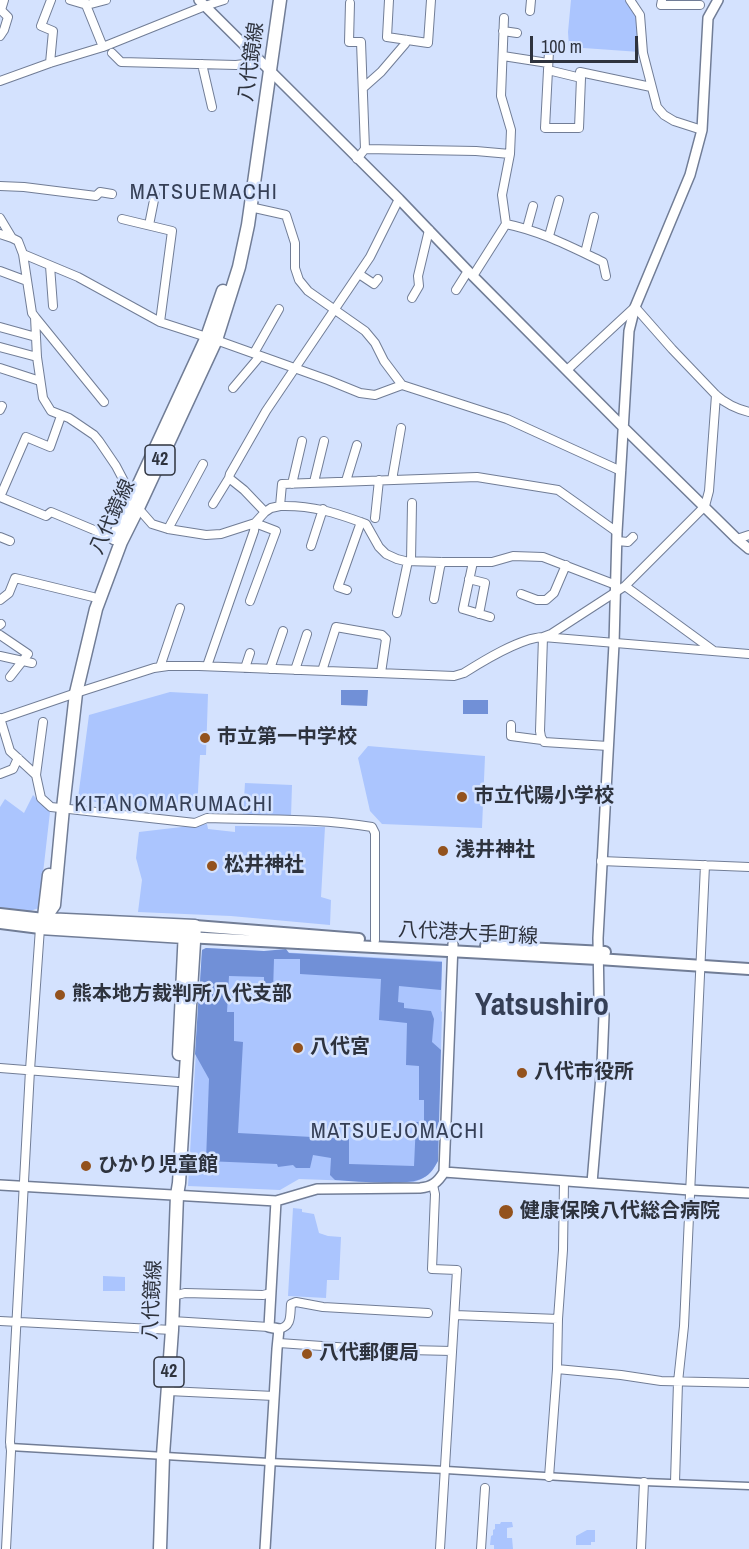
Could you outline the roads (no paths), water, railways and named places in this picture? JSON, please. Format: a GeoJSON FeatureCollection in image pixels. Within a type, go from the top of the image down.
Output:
{"type":"FeatureCollection","features":[{"type":"Feature","properties":{"kind":"main road","name":"八代鏡線"},"geometry":{"type":"LineString","coordinates":[[42,923],[60,808],[72,694],[96,609],[136,503],[211,338],[239,267],[250,207],[272,0]]}},
{"type":"Feature","properties":{"kind":"main road","name":"八代鏡線"},"geometry":{"type":"LineString","coordinates":[[211,338],[232,266],[241,224],[265,66],[280,0]]}},
{"type":"Feature","properties":{"kind":"main road","name":"八代鏡線"},"geometry":{"type":"LineString","coordinates":[[72,694],[70,685],[93,597],[113,539],[136,503]]}},
{"type":"Feature","properties":{"kind":"main road"},"geometry":{"type":"LineString","coordinates":[[0,914],[42,923]]}},
{"type":"Feature","properties":{"kind":"main road"},"geometry":{"type":"LineString","coordinates":[[0,923],[42,923],[190,932]]}},
{"type":"Feature","properties":{"kind":"main road","name":"八代鏡線"},"geometry":{"type":"LineString","coordinates":[[177,1196],[175,1184],[178,1082],[190,932]]}},
{"type":"Feature","properties":{"kind":"main road","name":"八代鏡線"},"geometry":{"type":"LineString","coordinates":[[160,1549],[190,932]]}},
{"type":"Feature","properties":{"kind":"main road","name":"八代港大手町線"},"geometry":{"type":"LineString","coordinates":[[190,932],[375,940],[453,948]]}},
{"type":"Feature","properties":{"kind":"main road","name":"八代港大手町線"},"geometry":{"type":"LineString","coordinates":[[190,932],[598,955],[749,969]]}},
{"type":"Feature","properties":{"kind":"main road","name":"八代港大手町線"},"geometry":{"type":"LineString","coordinates":[[700,963],[749,962]]}},
{"type":"Feature","properties":{"kind":"street"},"geometry":{"type":"LineString","coordinates":[[0,36],[8,17],[1,10],[4,0]]}},
{"type":"Feature","properties":{"kind":"street"},"geometry":{"type":"LineString","coordinates":[[50,63],[53,31],[40,26],[51,0]]}},
{"type":"Feature","properties":{"kind":"street"},"geometry":{"type":"LineString","coordinates":[[70,0],[86,3],[106,0]]}},
{"type":"Feature","properties":{"kind":"street"},"geometry":{"type":"LineString","coordinates":[[0,81],[103,47],[202,3],[224,0]]}},
{"type":"Feature","properties":{"kind":"street"},"geometry":{"type":"LineString","coordinates":[[390,0],[387,38],[428,43],[431,0]]}},
{"type":"Feature","properties":{"kind":"street"},"geometry":{"type":"LineString","coordinates":[[530,11],[531,0]]}},
{"type":"Feature","properties":{"kind":"street"},"geometry":{"type":"LineString","coordinates":[[630,0],[640,15],[643,53],[657,107],[674,121],[702,130]]}},
{"type":"Feature","properties":{"kind":"street"},"geometry":{"type":"LineString","coordinates":[[662,0],[661,5],[698,2],[708,18]]}},
{"type":"Feature","properties":{"kind":"street"},"geometry":{"type":"LineString","coordinates":[[592,1183],[604,1015],[599,1001],[598,955],[601,861],[619,588],[617,537],[629,331],[635,307],[690,176],[702,130],[708,18],[718,0]]}},
{"type":"Feature","properties":{"kind":"street"},"geometry":{"type":"LineString","coordinates":[[86,3],[103,47]]}},
{"type":"Feature","properties":{"kind":"street"},"geometry":{"type":"LineString","coordinates":[[202,3],[623,427],[749,549]]}},
{"type":"Feature","properties":{"kind":"street"},"geometry":{"type":"LineString","coordinates":[[351,3],[349,42],[361,42],[363,88],[365,149],[357,159]]}},
{"type":"Feature","properties":{"kind":"street"},"geometry":{"type":"LineString","coordinates":[[456,290],[471,274],[506,224],[502,195],[510,154],[511,130],[501,96],[504,18]]}},
{"type":"Feature","properties":{"kind":"street"},"geometry":{"type":"LineString","coordinates":[[503,31],[518,33]]}},
{"type":"Feature","properties":{"kind":"street"},"geometry":{"type":"LineString","coordinates":[[363,88],[381,72],[407,40]]}},
{"type":"Feature","properties":{"kind":"street"},"geometry":{"type":"LineString","coordinates":[[503,56],[548,67],[581,78],[579,128],[545,128],[548,67],[549,51]]}},
{"type":"Feature","properties":{"kind":"street"},"geometry":{"type":"LineString","coordinates":[[112,53],[121,62],[265,66]]}},
{"type":"Feature","properties":{"kind":"street"},"geometry":{"type":"LineString","coordinates":[[202,64],[212,107]]}},
{"type":"Feature","properties":{"kind":"street"},"geometry":{"type":"LineString","coordinates":[[580,72],[651,87]]}},
{"type":"Feature","properties":{"kind":"street"},"geometry":{"type":"LineString","coordinates":[[365,149],[476,151],[510,154]]}},
{"type":"Feature","properties":{"kind":"street"},"geometry":{"type":"LineString","coordinates":[[0,186],[96,196],[100,192],[112,194]]}},
{"type":"Feature","properties":{"kind":"street"},"geometry":{"type":"LineString","coordinates":[[149,225],[155,195]]}},
{"type":"Feature","properties":{"kind":"street"},"geometry":{"type":"LineString","coordinates":[[213,504],[230,478],[230,474],[266,411],[370,257],[399,200]]}},
{"type":"Feature","properties":{"kind":"street"},"geometry":{"type":"LineString","coordinates":[[549,236],[559,200]]}},
{"type":"Feature","properties":{"kind":"street"},"geometry":{"type":"LineString","coordinates":[[527,228],[533,206]]}},
{"type":"Feature","properties":{"kind":"street"},"geometry":{"type":"LineString","coordinates":[[250,207],[286,215],[295,243],[299,280],[308,291],[365,331],[402,385]]}},
{"type":"Feature","properties":{"kind":"street"},"geometry":{"type":"LineString","coordinates":[[585,253],[594,217]]}},
{"type":"Feature","properties":{"kind":"street"},"geometry":{"type":"LineString","coordinates":[[0,218],[12,238]]}},
{"type":"Feature","properties":{"kind":"street"},"geometry":{"type":"LineString","coordinates":[[122,219],[172,231],[160,322]]}},
{"type":"Feature","properties":{"kind":"street"},"geometry":{"type":"LineString","coordinates":[[506,224],[549,236],[603,262],[606,276]]}},
{"type":"Feature","properties":{"kind":"street"},"geometry":{"type":"LineString","coordinates":[[412,298],[419,286],[418,276],[429,230]]}},
{"type":"Feature","properties":{"kind":"street"},"geometry":{"type":"LineString","coordinates":[[0,234],[18,241],[23,254],[32,313],[104,402]]}},
{"type":"Feature","properties":{"kind":"street"},"geometry":{"type":"LineString","coordinates":[[23,254],[78,278],[160,322],[211,338],[360,393],[375,395],[402,385],[507,419],[621,471]]}},
{"type":"Feature","properties":{"kind":"street"},"geometry":{"type":"LineString","coordinates":[[50,266],[53,306]]}},
{"type":"Feature","properties":{"kind":"street"},"geometry":{"type":"LineString","coordinates":[[0,271],[27,281]]}},
{"type":"Feature","properties":{"kind":"street"},"geometry":{"type":"LineString","coordinates":[[358,274],[374,284],[378,279]]}},
{"type":"Feature","properties":{"kind":"street"},"geometry":{"type":"LineString","coordinates":[[567,370],[635,307]]}},
{"type":"Feature","properties":{"kind":"street"},"geometry":{"type":"LineString","coordinates":[[635,307],[716,395],[724,402],[749,412]]}},
{"type":"Feature","properties":{"kind":"street"},"geometry":{"type":"LineString","coordinates":[[232,387],[257,355],[279,309]]}},
{"type":"Feature","properties":{"kind":"street"},"geometry":{"type":"LineString","coordinates":[[35,317],[43,398],[51,411],[69,418],[94,435],[116,466],[136,503],[152,524],[168,530],[206,535],[221,534],[255,523],[271,508],[294,506],[323,509],[366,524],[386,555],[397,559],[492,562],[513,556],[543,557],[619,588],[715,652]]}},
{"type":"Feature","properties":{"kind":"street"},"geometry":{"type":"LineString","coordinates":[[0,327],[36,337]]}},
{"type":"Feature","properties":{"kind":"street"},"geometry":{"type":"LineString","coordinates":[[0,347],[38,357]]}},
{"type":"Feature","properties":{"kind":"street"},"geometry":{"type":"LineString","coordinates":[[0,368],[40,381]]}},
{"type":"Feature","properties":{"kind":"street"},"geometry":{"type":"LineString","coordinates":[[543,637],[551,634],[619,588],[705,507],[709,491],[716,395]]}},
{"type":"Feature","properties":{"kind":"street"},"geometry":{"type":"LineString","coordinates":[[61,416],[50,447],[26,437],[0,497],[46,516],[51,512],[113,539]]}},
{"type":"Feature","properties":{"kind":"street"},"geometry":{"type":"LineString","coordinates":[[392,480],[401,428]]}},
{"type":"Feature","properties":{"kind":"street"},"geometry":{"type":"LineString","coordinates":[[292,484],[302,441]]}},
{"type":"Feature","properties":{"kind":"street"},"geometry":{"type":"LineString","coordinates":[[314,482],[324,441]]}},
{"type":"Feature","properties":{"kind":"street"},"geometry":{"type":"LineString","coordinates":[[346,481],[357,445]]}},
{"type":"Feature","properties":{"kind":"street"},"geometry":{"type":"LineString","coordinates":[[168,530],[203,464]]}},
{"type":"Feature","properties":{"kind":"street"},"geometry":{"type":"LineString","coordinates":[[280,506],[282,484],[477,477],[558,490],[617,537],[628,542],[633,537]]}},
{"type":"Feature","properties":{"kind":"street"},"geometry":{"type":"LineString","coordinates":[[230,478],[265,512]]}},
{"type":"Feature","properties":{"kind":"street"},"geometry":{"type":"LineString","coordinates":[[375,518],[380,480]]}},
{"type":"Feature","properties":{"kind":"street"},"geometry":{"type":"LineString","coordinates":[[397,613],[410,561],[412,502]]}},
{"type":"Feature","properties":{"kind":"street"},"geometry":{"type":"LineString","coordinates":[[311,546],[323,509]]}},
{"type":"Feature","properties":{"kind":"street"},"geometry":{"type":"LineString","coordinates":[[347,590],[338,587],[361,522]]}},
{"type":"Feature","properties":{"kind":"street"},"geometry":{"type":"LineString","coordinates":[[250,601],[276,531],[255,523]]}},
{"type":"Feature","properties":{"kind":"street"},"geometry":{"type":"LineString","coordinates":[[207,666],[255,523]]}},
{"type":"Feature","properties":{"kind":"street"},"geometry":{"type":"LineString","coordinates":[[737,539],[749,535]]}},
{"type":"Feature","properties":{"kind":"street"},"geometry":{"type":"LineString","coordinates":[[0,537],[10,541]]}},
{"type":"Feature","properties":{"kind":"street"},"geometry":{"type":"LineString","coordinates":[[434,599],[442,562]]}},
{"type":"Feature","properties":{"kind":"street"},"geometry":{"type":"LineString","coordinates":[[473,562],[463,609],[490,617]]}},
{"type":"Feature","properties":{"kind":"street"},"geometry":{"type":"LineString","coordinates":[[521,594],[537,600],[546,600],[554,593],[566,565]]}},
{"type":"Feature","properties":{"kind":"street"},"geometry":{"type":"LineString","coordinates":[[0,600],[9,593],[15,578],[93,597]]}},
{"type":"Feature","properties":{"kind":"street"},"geometry":{"type":"LineString","coordinates":[[469,579],[485,584],[479,614]]}},
{"type":"Feature","properties":{"kind":"street"},"geometry":{"type":"LineString","coordinates":[[160,667],[180,608]]}},
{"type":"Feature","properties":{"kind":"street"},"geometry":{"type":"LineString","coordinates":[[322,671],[336,627],[382,635],[386,639],[381,673]]}},
{"type":"Feature","properties":{"kind":"street"},"geometry":{"type":"LineString","coordinates":[[270,669],[283,631]]}},
{"type":"Feature","properties":{"kind":"street"},"geometry":{"type":"LineString","coordinates":[[295,670],[307,634]]}},
{"type":"Feature","properties":{"kind":"street"},"geometry":{"type":"LineString","coordinates":[[0,635],[28,654],[10,677]]}},
{"type":"Feature","properties":{"kind":"street"},"geometry":{"type":"LineString","coordinates":[[36,775],[10,751],[0,719],[160,667],[207,666],[454,676],[464,673],[519,643],[536,637],[749,654]]}},
{"type":"Feature","properties":{"kind":"street"},"geometry":{"type":"LineString","coordinates":[[542,740],[540,731],[543,637]]}},
{"type":"Feature","properties":{"kind":"street"},"geometry":{"type":"LineString","coordinates":[[246,668],[250,653]]}},
{"type":"Feature","properties":{"kind":"street"},"geometry":{"type":"LineString","coordinates":[[0,656],[32,663]]}},
{"type":"Feature","properties":{"kind":"street"},"geometry":{"type":"LineString","coordinates":[[43,722],[36,775],[40,798],[51,807],[195,823],[207,818],[324,821],[372,827],[375,833],[375,940]]}},
{"type":"Feature","properties":{"kind":"street"},"geometry":{"type":"LineString","coordinates":[[511,725],[511,736],[544,742],[608,746]]}},
{"type":"Feature","properties":{"kind":"street"},"geometry":{"type":"LineString","coordinates":[[0,774],[13,770],[18,758]]}},
{"type":"Feature","properties":{"kind":"street"},"geometry":{"type":"LineString","coordinates":[[601,861],[749,867]]}},
{"type":"Feature","properties":{"kind":"street"},"geometry":{"type":"LineString","coordinates":[[675,1482],[678,1382],[684,1326],[705,865]]}},
{"type":"Feature","properties":{"kind":"street"},"geometry":{"type":"LineString","coordinates":[[6,1549],[30,1070],[42,923]]}},
{"type":"Feature","properties":{"kind":"street"},"geometry":{"type":"LineString","coordinates":[[0,1185],[276,1201],[317,1189],[420,1188],[433,1185],[444,1172],[453,948]]}},
{"type":"Feature","properties":{"kind":"street"},"geometry":{"type":"LineString","coordinates":[[0,1068],[178,1082]]}},
{"type":"Feature","properties":{"kind":"street"},"geometry":{"type":"LineString","coordinates":[[444,1172],[690,1190],[749,1192]]}},
{"type":"Feature","properties":{"kind":"street"},"geometry":{"type":"LineString","coordinates":[[549,1477],[557,1369],[564,1181]]}},
{"type":"Feature","properties":{"kind":"street"},"geometry":{"type":"LineString","coordinates":[[433,1185],[435,1194],[432,1269],[457,1270],[440,1549]]}},
{"type":"Feature","properties":{"kind":"street"},"geometry":{"type":"LineString","coordinates":[[269,1327],[276,1201]]}},
{"type":"Feature","properties":{"kind":"street"},"geometry":{"type":"LineString","coordinates":[[173,1296],[185,1293],[263,1295],[271,1293]]}},
{"type":"Feature","properties":{"kind":"street"},"geometry":{"type":"LineString","coordinates":[[0,1321],[279,1329],[289,1324],[291,1304],[296,1302],[324,1307],[428,1312]]}},
{"type":"Feature","properties":{"kind":"street"},"geometry":{"type":"LineString","coordinates":[[455,1315],[558,1319]]}},
{"type":"Feature","properties":{"kind":"street"},"geometry":{"type":"LineString","coordinates":[[265,1549],[279,1329]]}},
{"type":"Feature","properties":{"kind":"street"},"geometry":{"type":"LineString","coordinates":[[279,1343],[366,1349],[452,1351]]}},
{"type":"Feature","properties":{"kind":"street"},"geometry":{"type":"LineString","coordinates":[[557,1369],[678,1382],[749,1383]]}},
{"type":"Feature","properties":{"kind":"street"},"geometry":{"type":"LineString","coordinates":[[168,1391],[274,1396]]}},
{"type":"Feature","properties":{"kind":"street"},"geometry":{"type":"LineString","coordinates":[[0,1446],[749,1486]]}},
{"type":"Feature","properties":{"kind":"street"},"geometry":{"type":"LineString","coordinates":[[481,1549],[486,1473]]}},
{"type":"Feature","properties":{"kind":"street"},"geometry":{"type":"LineString","coordinates":[[641,1549],[644,1482]]}},
{"type":"Feature","properties":{"kind":"place","name":"市立第一中学校"},"geometry":{"type":"Point","coordinates":[205,738]}},
{"type":"Feature","properties":{"kind":"place","name":"市立代陽小学校"},"geometry":{"type":"Point","coordinates":[462,797]}},
{"type":"Feature","properties":{"kind":"place","name":"浅井神社"},"geometry":{"type":"Point","coordinates":[443,851]}},
{"type":"Feature","properties":{"kind":"place","name":"松井神社"},"geometry":{"type":"Point","coordinates":[212,866]}},
{"type":"Feature","properties":{"kind":"place","name":"熊本地方裁判所八代支部"},"geometry":{"type":"Point","coordinates":[60,995]}},
{"type":"Feature","properties":{"kind":"place","name":"八代宮"},"geometry":{"type":"Point","coordinates":[298,1048]}},
{"type":"Feature","properties":{"kind":"place","name":"八代市役所"},"geometry":{"type":"Point","coordinates":[522,1073]}},
{"type":"Feature","properties":{"kind":"place","name":"ひかり児童館"},"geometry":{"type":"Point","coordinates":[86,1166]}},
{"type":"Feature","properties":{"kind":"place","name":"健康保険八代総合病院"},"geometry":{"type":"Point","coordinates":[506,1212]}},
{"type":"Feature","properties":{"kind":"place","name":"八代郵便局"},"geometry":{"type":"Point","coordinates":[307,1354]}},
{"type":"Feature","properties":{"kind":"district","name":"MATSUEMACHI"},"geometry":{"type":"Point","coordinates":[204,193]}},
{"type":"Feature","properties":{"kind":"district","name":"KITANOMARUMACHI"},"geometry":{"type":"Point","coordinates":[174,805]}},
{"type":"Feature","properties":{"kind":"district","name":"Yatsushiro"},"geometry":{"type":"Point","coordinates":[542,1006]}},
{"type":"Feature","properties":{"kind":"district","name":"MATSUEJOMACHI"},"geometry":{"type":"Point","coordinates":[398,1132]}}]}
